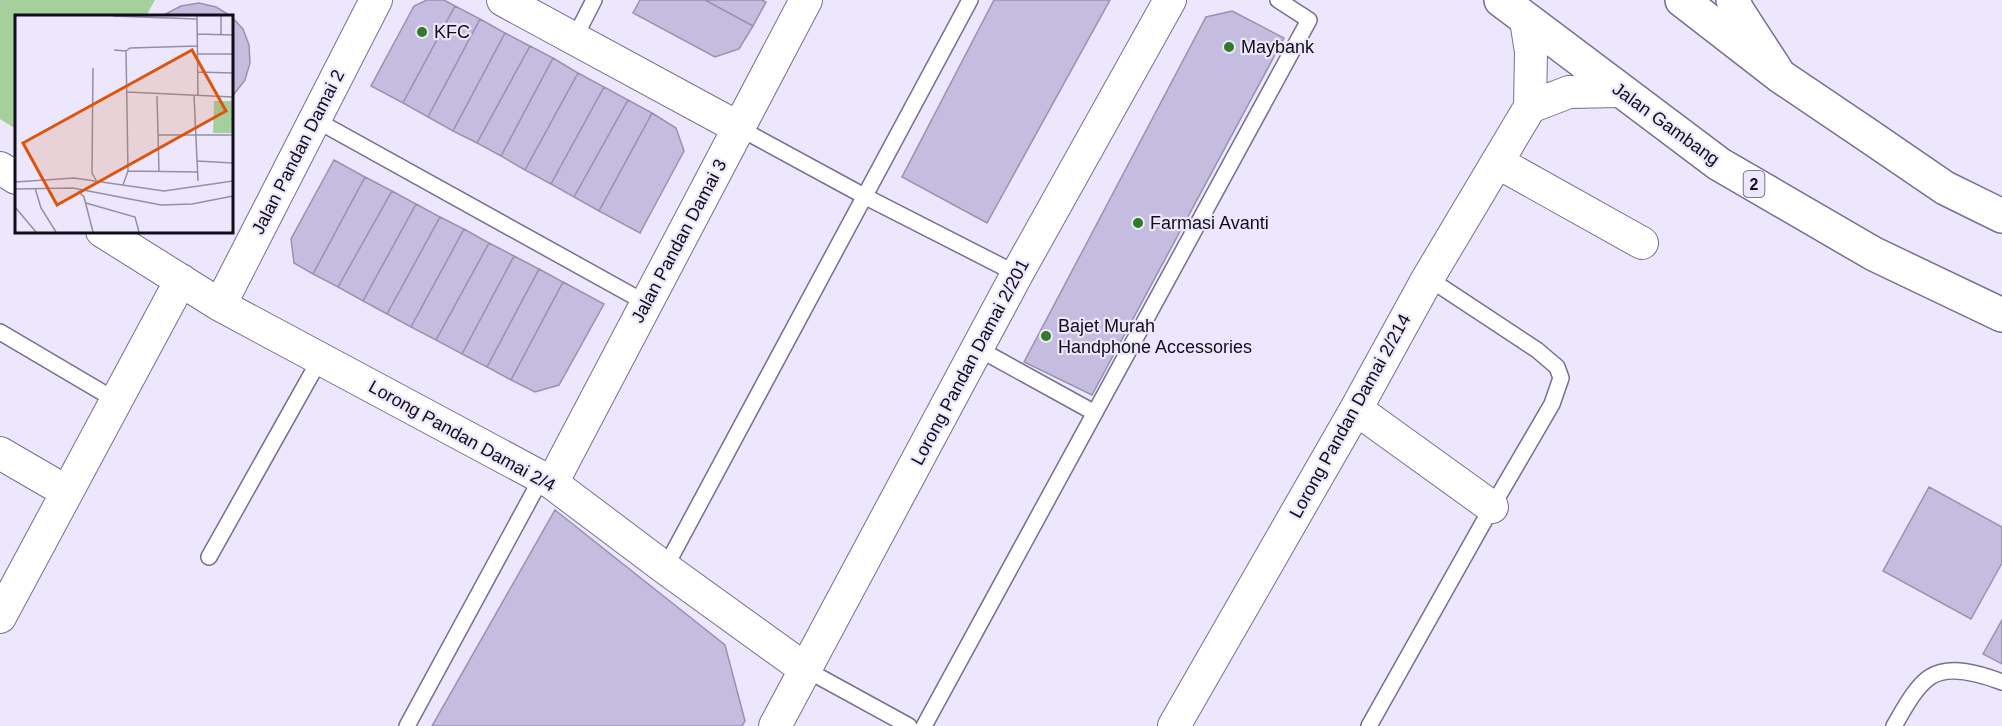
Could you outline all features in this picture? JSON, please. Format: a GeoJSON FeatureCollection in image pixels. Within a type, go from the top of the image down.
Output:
{"type":"FeatureCollection","features":[{"type":"Feature","properties":{"kind":"main road","name":"Jalan Gambang"},"geometry":{"type":"LineString","coordinates":[[1501,0],[1719,164],[1874,254],[2002,315]]}},
{"type":"Feature","properties":{"kind":"main road"},"geometry":{"type":"LineString","coordinates":[[1682,0],[1780,76],[1945,188],[2002,216]]}},
{"type":"Feature","properties":{"kind":"main road"},"geometry":{"type":"LineString","coordinates":[[1733,0],[1737,10],[1780,76]]}},
{"type":"Feature","properties":{"kind":"street","name":"Jalan Pandan Damai 2"},"geometry":{"type":"LineString","coordinates":[[220,305],[376,0]]}},
{"type":"Feature","properties":{"kind":"street"},"geometry":{"type":"LineString","coordinates":[[502,0],[739,128]]}},
{"type":"Feature","properties":{"kind":"street","name":"Jalan Pandan Damai 3"},"geometry":{"type":"LineString","coordinates":[[547,480],[646,303],[806,0]]}},
{"type":"Feature","properties":{"kind":"street","name":"Lorong Pandan Damai 2/201"},"geometry":{"type":"LineString","coordinates":[[775,726],[1017,274],[1170,0]]}},
{"type":"Feature","properties":{"kind":"street"},"geometry":{"type":"LineString","coordinates":[[1526,20],[1530,52],[1530,107],[1569,92],[1620,90]]}},
{"type":"Feature","properties":{"kind":"street","name":"Lorong Pandan Damai 2/214"},"geometry":{"type":"LineString","coordinates":[[1174,726],[1356,409],[1428,278],[1530,107]]}},
{"type":"Feature","properties":{"kind":"street"},"geometry":{"type":"LineString","coordinates":[[1497,162],[1642,243]]}},
{"type":"Feature","properties":{"kind":"street"},"geometry":{"type":"LineString","coordinates":[[0,168],[15,177]]}},
{"type":"Feature","properties":{"kind":"street","name":"Lorong Pandan Damai 2/4"},"geometry":{"type":"LineString","coordinates":[[104,232],[220,305],[547,480],[664,568],[805,669]]}},
{"type":"Feature","properties":{"kind":"street"},"geometry":{"type":"LineString","coordinates":[[0,617],[181,280]]}},
{"type":"Feature","properties":{"kind":"street"},"geometry":{"type":"LineString","coordinates":[[1356,409],[1492,507]]}},
{"type":"Feature","properties":{"kind":"street"},"geometry":{"type":"LineString","coordinates":[[0,453],[67,492]]}},
{"type":"Feature","properties":{"kind":"lane"},"geometry":{"type":"LineString","coordinates":[[574,39],[594,0]]}},
{"type":"Feature","properties":{"kind":"lane"},"geometry":{"type":"LineString","coordinates":[[664,568],[866,197],[970,0]]}},
{"type":"Feature","properties":{"kind":"lane"},"geometry":{"type":"LineString","coordinates":[[924,726],[1309,20],[1278,0]]}},
{"type":"Feature","properties":{"kind":"lane"},"geometry":{"type":"LineString","coordinates":[[314,119],[646,303]]}},
{"type":"Feature","properties":{"kind":"lane"},"geometry":{"type":"LineString","coordinates":[[739,128],[866,197],[1017,274]]}},
{"type":"Feature","properties":{"kind":"lane"},"geometry":{"type":"LineString","coordinates":[[1369,726],[1552,404],[1561,378],[1557,367],[1536,350],[1428,278]]}},
{"type":"Feature","properties":{"kind":"lane"},"geometry":{"type":"LineString","coordinates":[[0,332],[117,401]]}},
{"type":"Feature","properties":{"kind":"lane"},"geometry":{"type":"LineString","coordinates":[[977,348],[1095,413]]}},
{"type":"Feature","properties":{"kind":"lane"},"geometry":{"type":"LineString","coordinates":[[209,557],[320,359]]}},
{"type":"Feature","properties":{"kind":"lane"},"geometry":{"type":"LineString","coordinates":[[407,726],[547,480]]}},
{"type":"Feature","properties":{"kind":"lane"},"geometry":{"type":"LineString","coordinates":[[805,669],[909,726]]}},
{"type":"Feature","properties":{"kind":"lane"},"geometry":{"type":"LineString","coordinates":[[1894,726],[1911,697],[1930,677],[1948,672],[1975,672],[2002,682]]}},
{"type":"Feature","properties":{"kind":"green space"},"geometry":{"type":"Polygon","coordinates":[[[0,0],[155,0],[147,15],[15,15],[15,128],[0,119],[0,0]]]}},
{"type":"Feature","properties":{"kind":"building"},"geometry":{"type":"Polygon","coordinates":[[[427,0],[444,0],[455,6],[403,103],[371,86],[414,6],[427,0]]]}},
{"type":"Feature","properties":{"kind":"building"},"geometry":{"type":"Polygon","coordinates":[[[640,0],[705,0],[753,26],[739,49],[715,57],[633,13],[640,0]]]}},
{"type":"Feature","properties":{"kind":"building"},"geometry":{"type":"Polygon","coordinates":[[[705,0],[762,0],[766,2],[753,26],[705,0]]]}},
{"type":"Feature","properties":{"kind":"building"},"geometry":{"type":"Polygon","coordinates":[[[994,0],[1110,0],[987,223],[902,177],[994,0]]]}},
{"type":"Feature","properties":{"kind":"building"},"geometry":{"type":"Polygon","coordinates":[[[199,3],[216,7],[229,15],[164,15],[181,6],[199,3]]]}},
{"type":"Feature","properties":{"kind":"building"},"geometry":{"type":"Polygon","coordinates":[[[455,6],[480,19],[428,117],[403,103],[455,6]]]}},
{"type":"Feature","properties":{"kind":"building"},"geometry":{"type":"Polygon","coordinates":[[[1232,11],[1284,38],[1092,395],[1024,362],[1206,17],[1232,11]]]}},
{"type":"Feature","properties":{"kind":"building"},"geometry":{"type":"Polygon","coordinates":[[[232,17],[243,29],[249,45],[250,63],[245,80],[232,97],[232,17]]]}},
{"type":"Feature","properties":{"kind":"building"},"geometry":{"type":"Polygon","coordinates":[[[480,19],[505,33],[453,131],[428,117],[480,19]]]}},
{"type":"Feature","properties":{"kind":"building"},"geometry":{"type":"Polygon","coordinates":[[[505,33],[530,46],[477,143],[453,131],[505,33]]]}},
{"type":"Feature","properties":{"kind":"building"},"geometry":{"type":"Polygon","coordinates":[[[530,46],[553,58],[501,156],[477,143],[530,46]]]}},
{"type":"Feature","properties":{"kind":"building"},"geometry":{"type":"Polygon","coordinates":[[[553,58],[578,73],[525,170],[501,156],[553,58]]]}},
{"type":"Feature","properties":{"kind":"building"},"geometry":{"type":"Polygon","coordinates":[[[578,73],[604,87],[551,184],[525,170],[578,73]]]}},
{"type":"Feature","properties":{"kind":"building"},"geometry":{"type":"Polygon","coordinates":[[[604,87],[628,100],[574,197],[551,184],[604,87]]]}},
{"type":"Feature","properties":{"kind":"building"},"geometry":{"type":"Polygon","coordinates":[[[628,100],[652,113],[599,211],[574,197],[628,100]]]}},
{"type":"Feature","properties":{"kind":"building"},"geometry":{"type":"Polygon","coordinates":[[[652,113],[676,128],[684,151],[640,233],[599,211],[652,113]]]}},
{"type":"Feature","properties":{"kind":"building"},"geometry":{"type":"Polygon","coordinates":[[[334,160],[365,177],[313,274],[294,263],[291,239],[334,160]]]}},
{"type":"Feature","properties":{"kind":"building"},"geometry":{"type":"Polygon","coordinates":[[[365,177],[392,191],[338,287],[313,274],[365,177]]]}},
{"type":"Feature","properties":{"kind":"building"},"geometry":{"type":"Polygon","coordinates":[[[392,191],[416,204],[363,301],[338,287],[392,191]]]}},
{"type":"Feature","properties":{"kind":"building"},"geometry":{"type":"Polygon","coordinates":[[[416,204],[440,217],[387,314],[363,301],[416,204]]]}},
{"type":"Feature","properties":{"kind":"building"},"geometry":{"type":"Polygon","coordinates":[[[440,217],[464,229],[411,327],[387,314],[440,217]]]}},
{"type":"Feature","properties":{"kind":"building"},"geometry":{"type":"Polygon","coordinates":[[[464,229],[489,243],[436,340],[411,327],[464,229]]]}},
{"type":"Feature","properties":{"kind":"building"},"geometry":{"type":"Polygon","coordinates":[[[489,243],[514,256],[462,354],[436,340],[489,243]]]}},
{"type":"Feature","properties":{"kind":"building"},"geometry":{"type":"Polygon","coordinates":[[[514,256],[539,269],[487,367],[462,354],[514,256]]]}},
{"type":"Feature","properties":{"kind":"building"},"geometry":{"type":"Polygon","coordinates":[[[539,269],[563,282],[511,380],[487,367],[539,269]]]}},
{"type":"Feature","properties":{"kind":"building"},"geometry":{"type":"Polygon","coordinates":[[[563,282],[604,304],[559,385],[535,392],[511,380],[563,282]]]}},
{"type":"Feature","properties":{"kind":"building"},"geometry":{"type":"Polygon","coordinates":[[[1929,487],[2002,527],[2002,563],[1971,619],[1883,571],[1929,487]]]}},
{"type":"Feature","properties":{"kind":"building"},"geometry":{"type":"Polygon","coordinates":[[[555,510],[725,645],[745,721],[742,726],[432,726],[555,510]]]}},
{"type":"Feature","properties":{"kind":"building"},"geometry":{"type":"Polygon","coordinates":[[[2002,620],[2002,664],[1983,654],[2002,620]]]}},
{"type":"Feature","properties":{"kind":"place","name":"KFC"},"geometry":{"type":"Point","coordinates":[422,32]}},
{"type":"Feature","properties":{"kind":"place","name":"Maybank"},"geometry":{"type":"Point","coordinates":[1229,47]}},
{"type":"Feature","properties":{"kind":"place","name":"Farmasi Avanti"},"geometry":{"type":"Point","coordinates":[1138,223]}},
{"type":"Feature","properties":{"kind":"place","name":"Bajet Murah Handphone Accessories"},"geometry":{"type":"Point","coordinates":[1046,336]}}]}
